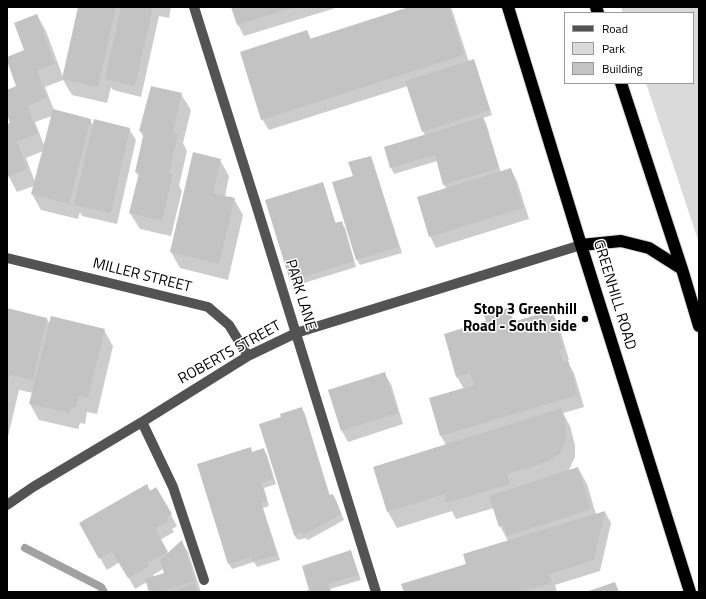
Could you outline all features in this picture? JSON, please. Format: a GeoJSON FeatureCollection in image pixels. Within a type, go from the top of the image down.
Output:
{"type":"FeatureCollection","features":[{"type":"Feature","properties":{"kind":"highway","name":"GREENHILL ROAD"},"geometry":{"type":"LineString","coordinates":[[508,7],[690,592]]}},
{"type":"Feature","properties":{"kind":"highway"},"geometry":{"type":"LineString","coordinates":[[621,84],[682,269],[699,326]]}},
{"type":"Feature","properties":{"kind":"highway"},"geometry":{"type":"LineString","coordinates":[[581,245],[621,241],[649,248],[682,269]]}},
{"type":"Feature","properties":{"kind":"street","name":"PARK LANE"},"geometry":{"type":"LineString","coordinates":[[194,7],[376,592]]}},
{"type":"Feature","properties":{"kind":"street","name":"ROBERTS STREET"},"geometry":{"type":"LineString","coordinates":[[7,505],[32,487],[142,422],[248,356],[296,333],[581,245]]}},
{"type":"Feature","properties":{"kind":"street","name":"MILLER STREET"},"geometry":{"type":"LineString","coordinates":[[7,258],[208,307],[229,325],[248,356]]}},
{"type":"Feature","properties":{"kind":"street"},"geometry":{"type":"LineString","coordinates":[[142,422],[173,488],[204,580]]}},
{"type":"Feature","properties":{"kind":"green space"},"geometry":{"type":"Polygon","coordinates":[[[621,7],[699,7],[699,243],[646,84],[694,84],[694,12],[623,12],[621,7]]]}},
{"type":"Feature","properties":{"kind":"building"},"geometry":{"type":"Polygon","coordinates":[[[78,7],[116,7],[98,87],[62,79],[78,7]]]}},
{"type":"Feature","properties":{"kind":"building"},"geometry":{"type":"Polygon","coordinates":[[[121,7],[153,7],[135,86],[105,79],[121,7]]]}},
{"type":"Feature","properties":{"kind":"building"},"geometry":{"type":"Polygon","coordinates":[[[231,7],[295,7],[237,25],[231,7]]]}},
{"type":"Feature","properties":{"kind":"building"},"geometry":{"type":"Polygon","coordinates":[[[409,7],[449,7],[464,55],[261,120],[240,52],[307,30],[310,39],[409,7]]]}},
{"type":"Feature","properties":{"kind":"building"},"geometry":{"type":"Polygon","coordinates":[[[37,14],[55,64],[37,71],[47,98],[27,106],[38,134],[17,141],[27,169],[7,177],[7,124],[10,123],[7,114],[7,90],[16,86],[7,57],[24,50],[14,23],[37,14]]]}},
{"type":"Feature","properties":{"kind":"building"},"geometry":{"type":"Polygon","coordinates":[[[474,59],[490,110],[422,132],[405,81],[474,59]]]}},
{"type":"Feature","properties":{"kind":"building"},"geometry":{"type":"Polygon","coordinates":[[[151,86],[182,93],[173,132],[178,134],[169,173],[173,174],[162,221],[129,213],[139,173],[135,172],[144,132],[139,131],[151,86]]]}},
{"type":"Feature","properties":{"kind":"building"},"geometry":{"type":"Polygon","coordinates":[[[53,109],[91,119],[69,204],[31,194],[53,109]]]}},
{"type":"Feature","properties":{"kind":"building"},"geometry":{"type":"Polygon","coordinates":[[[483,117],[499,168],[443,185],[435,155],[390,168],[384,147],[483,117]]]}},
{"type":"Feature","properties":{"kind":"building"},"geometry":{"type":"Polygon","coordinates":[[[94,119],[130,128],[111,213],[74,205],[94,119]]]}},
{"type":"Feature","properties":{"kind":"building"},"geometry":{"type":"Polygon","coordinates":[[[193,152],[221,159],[213,193],[235,198],[219,264],[170,252],[193,152]]]}},
{"type":"Feature","properties":{"kind":"building"},"geometry":{"type":"Polygon","coordinates":[[[371,156],[399,247],[356,260],[332,182],[353,176],[348,162],[371,156]]]}},
{"type":"Feature","properties":{"kind":"building"},"geometry":{"type":"Polygon","coordinates":[[[511,168],[523,208],[429,237],[417,197],[511,168]]]}},
{"type":"Feature","properties":{"kind":"building"},"geometry":{"type":"Polygon","coordinates":[[[323,182],[335,223],[342,221],[354,261],[290,281],[265,200],[323,182]]]}},
{"type":"Feature","properties":{"kind":"building"},"geometry":{"type":"Polygon","coordinates":[[[7,308],[47,318],[33,380],[10,375],[7,383],[7,308]]]}},
{"type":"Feature","properties":{"kind":"building"},"geometry":{"type":"Polygon","coordinates":[[[508,308],[513,322],[552,310],[563,349],[560,350],[563,362],[568,360],[578,395],[440,436],[429,398],[474,385],[470,373],[456,377],[444,334],[486,321],[484,315],[508,308]]]}},
{"type":"Feature","properties":{"kind":"building"},"geometry":{"type":"Polygon","coordinates":[[[51,316],[105,329],[88,398],[78,396],[76,408],[71,407],[69,413],[29,404],[51,316]]]}},
{"type":"Feature","properties":{"kind":"building"},"geometry":{"type":"Polygon","coordinates":[[[385,372],[398,413],[341,431],[328,390],[385,372]]]}},
{"type":"Feature","properties":{"kind":"building"},"geometry":{"type":"Polygon","coordinates":[[[302,407],[329,495],[333,494],[341,514],[304,535],[302,533],[294,535],[259,424],[281,417],[280,414],[302,407]]]}},
{"type":"Feature","properties":{"kind":"building"},"geometry":{"type":"Polygon","coordinates":[[[562,408],[566,428],[566,441],[560,454],[547,462],[507,474],[510,484],[446,503],[445,494],[387,512],[373,467],[562,408]]]}},
{"type":"Feature","properties":{"kind":"building"},"geometry":{"type":"Polygon","coordinates":[[[251,447],[252,452],[264,448],[273,479],[261,483],[267,501],[261,503],[277,555],[253,562],[251,557],[228,564],[197,464],[251,447]]]}},
{"type":"Feature","properties":{"kind":"building"},"geometry":{"type":"Polygon","coordinates":[[[578,467],[591,509],[507,536],[503,525],[499,527],[489,496],[578,467]]]}},
{"type":"Feature","properties":{"kind":"building"},"geometry":{"type":"Polygon","coordinates":[[[147,484],[150,491],[156,487],[172,514],[167,517],[168,521],[155,528],[168,552],[148,563],[149,566],[128,578],[112,552],[99,559],[79,523],[147,484]]]}},
{"type":"Feature","properties":{"kind":"building"},"geometry":{"type":"Polygon","coordinates":[[[605,511],[594,560],[549,574],[552,583],[521,592],[404,592],[401,584],[466,564],[463,554],[605,511]]]}},
{"type":"Feature","properties":{"kind":"building"},"geometry":{"type":"Polygon","coordinates":[[[182,540],[195,581],[162,592],[149,592],[145,579],[164,573],[160,560],[182,540]]]}},
{"type":"Feature","properties":{"kind":"building"},"geometry":{"type":"Polygon","coordinates":[[[351,550],[358,575],[328,584],[331,592],[302,592],[309,590],[302,566],[351,550]]]}},
{"type":"Feature","properties":{"kind":"building"},"geometry":{"type":"Polygon","coordinates":[[[615,582],[619,592],[586,592],[615,582]]]}},
{"type":"Feature","properties":{"kind":"building"},"geometry":{"type":"Polygon","coordinates":[[[195,583],[198,592],[168,592],[195,583]]]}},
{"type":"Feature","properties":{"kind":"waterway"},"geometry":{"type":"LineString","coordinates":[[25,548],[101,587],[104,592]]}},
{"type":"Feature","properties":{"kind":"place","name":"Stop 3 Greenhill Road - South side"},"geometry":{"type":"Point","coordinates":[585,319]}}]}
